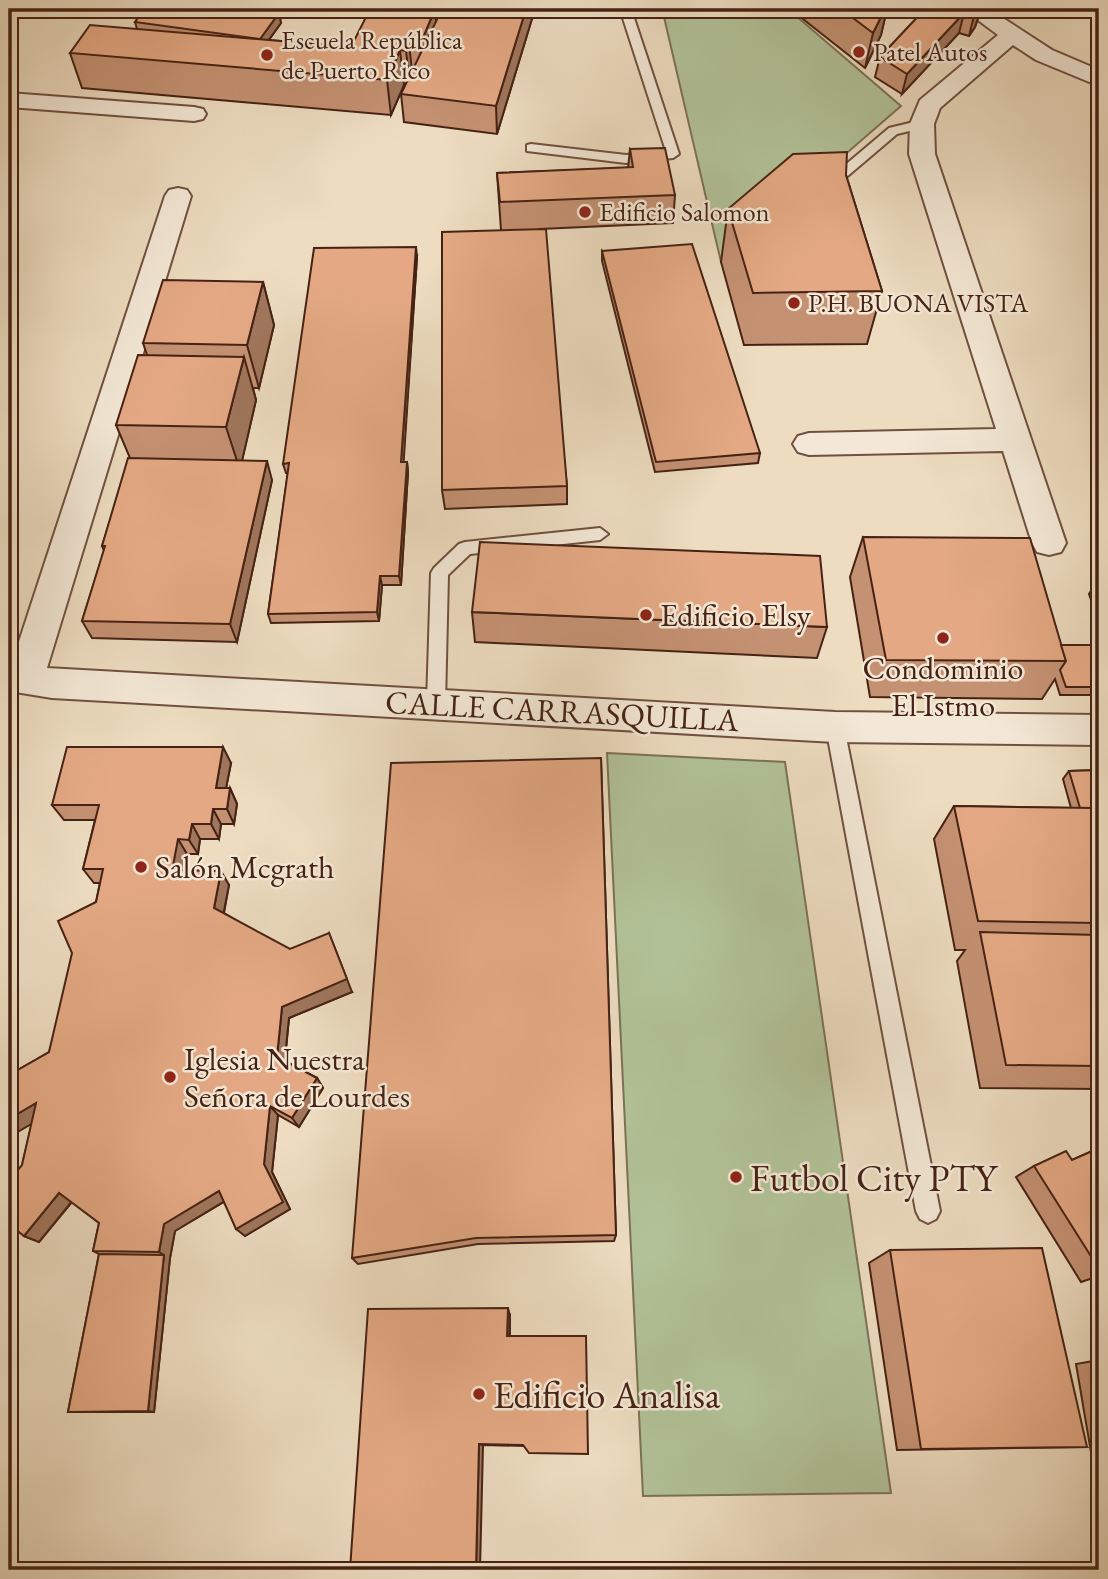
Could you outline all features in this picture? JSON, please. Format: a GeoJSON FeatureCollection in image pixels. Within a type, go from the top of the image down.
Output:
{"type":"FeatureCollection","features":[{"type":"Feature","properties":{"kind":"street"},"geometry":{"type":"LineString","coordinates":[[974,9],[1044,55],[1099,79]]}},
{"type":"Feature","properties":{"kind":"street"},"geometry":{"type":"LineString","coordinates":[[1011,35],[929,105],[922,124],[922,155],[1049,543]]}},
{"type":"Feature","properties":{"kind":"street"},"geometry":{"type":"LineString","coordinates":[[9,100],[194,114]]}},
{"type":"Feature","properties":{"kind":"street","name":"CALLE CARRASQUILLA"},"geometry":{"type":"LineString","coordinates":[[178,196],[17,678],[835,727],[1099,730]]}},
{"type":"Feature","properties":{"kind":"street"},"geometry":{"type":"LineString","coordinates":[[809,443],[1016,440]]}},
{"type":"Feature","properties":{"kind":"lane"},"geometry":{"type":"LineString","coordinates":[[531,148],[626,159],[673,154],[625,9]]}},
{"type":"Feature","properties":{"kind":"lane"},"geometry":{"type":"LineString","coordinates":[[819,194],[893,131],[922,124]]}},
{"type":"Feature","properties":{"kind":"lane"},"geometry":{"type":"LineString","coordinates":[[436,704],[440,573],[465,548],[600,534]]}},
{"type":"Feature","properties":{"kind":"lane"},"geometry":{"type":"LineString","coordinates":[[835,727],[928,1211]]}},
{"type":"Feature","properties":{"kind":"green space"},"geometry":{"type":"Polygon","coordinates":[[[698,9],[788,9],[901,106],[721,262],[664,17],[698,9]]]}},
{"type":"Feature","properties":{"kind":"green space","name":"Futbol City PTY"},"geometry":{"type":"Polygon","coordinates":[[[607,753],[785,762],[891,1493],[643,1496],[607,753]]]}},
{"type":"Feature","properties":{"kind":"building"},"geometry":{"type":"Polygon","coordinates":[[[145,9],[262,9],[261,11],[279,13],[260,39],[135,22],[145,9]]]}},
{"type":"Feature","properties":{"kind":"building"},"geometry":{"type":"Polygon","coordinates":[[[370,9],[435,9],[420,45],[409,44],[406,51],[400,50],[387,80],[70,53],[90,25],[351,47],[370,9]]]}},
{"type":"Feature","properties":{"kind":"building"},"geometry":{"type":"Polygon","coordinates":[[[442,9],[526,9],[496,106],[401,94],[442,9]]]}},
{"type":"Feature","properties":{"kind":"building"},"geometry":{"type":"Polygon","coordinates":[[[841,9],[885,9],[873,33],[841,9]]]}},
{"type":"Feature","properties":{"kind":"building"},"geometry":{"type":"Polygon","coordinates":[[[925,9],[980,9],[974,16],[964,13],[907,74],[880,57],[925,9]]]}},
{"type":"Feature","properties":{"kind":"building"},"geometry":{"type":"Polygon","coordinates":[[[665,148],[675,195],[500,202],[497,173],[633,167],[630,149],[665,148]]]}},
{"type":"Feature","properties":{"kind":"building"},"geometry":{"type":"Polygon","coordinates":[[[847,152],[846,175],[882,291],[753,293],[728,209],[793,154],[847,152]]]}},
{"type":"Feature","properties":{"kind":"building"},"geometry":{"type":"Polygon","coordinates":[[[546,229],[567,486],[442,490],[442,232],[546,229]]]}},
{"type":"Feature","properties":{"kind":"building"},"geometry":{"type":"Polygon","coordinates":[[[692,244],[760,453],[656,462],[602,251],[692,244]]]}},
{"type":"Feature","properties":{"kind":"building"},"geometry":{"type":"Polygon","coordinates":[[[416,247],[401,462],[407,462],[399,576],[380,576],[377,612],[268,614],[289,463],[283,464],[314,248],[416,247]]]}},
{"type":"Feature","properties":{"kind":"building"},"geometry":{"type":"Polygon","coordinates":[[[163,280],[263,282],[247,345],[143,343],[163,280]]]}},
{"type":"Feature","properties":{"kind":"building"},"geometry":{"type":"Polygon","coordinates":[[[138,355],[244,357],[226,427],[116,425],[138,355]]]}},
{"type":"Feature","properties":{"kind":"building"},"geometry":{"type":"Polygon","coordinates":[[[128,458],[267,461],[230,624],[82,621],[128,458]]]}},
{"type":"Feature","properties":{"kind":"building"},"geometry":{"type":"Polygon","coordinates":[[[863,537],[1030,538],[1066,661],[886,660],[863,537]]]}},
{"type":"Feature","properties":{"kind":"building"},"geometry":{"type":"Polygon","coordinates":[[[480,542],[820,556],[827,627],[472,612],[480,542]]]}},
{"type":"Feature","properties":{"kind":"building"},"geometry":{"type":"Polygon","coordinates":[[[1061,645],[1099,645],[1099,687],[1066,687],[1060,670],[1066,661],[1061,645]]]}},
{"type":"Feature","properties":{"kind":"building","name":"Iglesia Nuestra Señora de Lourdes"},"geometry":{"type":"Polygon","coordinates":[[[67,747],[223,747],[216,788],[230,788],[227,809],[213,809],[211,824],[192,824],[189,840],[178,839],[173,866],[169,870],[221,871],[214,908],[290,949],[329,933],[347,979],[282,1007],[277,1057],[317,1078],[292,1118],[270,1106],[264,1164],[283,1202],[236,1229],[219,1191],[164,1224],[159,1252],[93,1251],[99,1223],[59,1193],[24,1236],[9,1224],[9,1181],[22,1165],[36,1103],[9,1119],[9,1075],[49,1052],[72,953],[58,921],[96,902],[103,869],[83,869],[99,805],[52,805],[67,747]]]}},
{"type":"Feature","properties":{"kind":"building"},"geometry":{"type":"Polygon","coordinates":[[[601,758],[616,1235],[476,1238],[352,1258],[391,763],[601,758]]]}},
{"type":"Feature","properties":{"kind":"building"},"geometry":{"type":"Polygon","coordinates":[[[1099,770],[1099,825],[1095,808],[1080,808],[1069,771],[1099,770]]]}},
{"type":"Feature","properties":{"kind":"building"},"geometry":{"type":"Polygon","coordinates":[[[954,806],[1095,808],[1099,825],[1099,923],[978,921],[954,806]]]}},
{"type":"Feature","properties":{"kind":"building"},"geometry":{"type":"Polygon","coordinates":[[[980,932],[1099,935],[1099,1066],[1006,1065],[980,932]]]}},
{"type":"Feature","properties":{"kind":"building"},"geometry":{"type":"Polygon","coordinates":[[[1099,1148],[1099,1269],[1034,1166],[1066,1151],[1072,1160],[1099,1148]]]}},
{"type":"Feature","properties":{"kind":"building"},"geometry":{"type":"Polygon","coordinates":[[[1042,1248],[1087,1447],[921,1449],[890,1250],[1042,1248]]]}},
{"type":"Feature","properties":{"kind":"building"},"geometry":{"type":"Polygon","coordinates":[[[99,1254],[164,1255],[148,1411],[68,1412],[99,1254]]]}},
{"type":"Feature","properties":{"kind":"building","name":"Edificio Analisa"},"geometry":{"type":"Polygon","coordinates":[[[508,1308],[507,1336],[586,1336],[588,1454],[529,1453],[523,1445],[479,1444],[476,1570],[350,1570],[368,1309],[508,1308]]]}},
{"type":"Feature","properties":{"kind":"place","name":"Patel Autos"},"geometry":{"type":"Point","coordinates":[859,52]}},
{"type":"Feature","properties":{"kind":"place","name":"Escuela República de Puerto Rico"},"geometry":{"type":"Point","coordinates":[267,55]}},
{"type":"Feature","properties":{"kind":"place","name":"Edificio Salomon"},"geometry":{"type":"Point","coordinates":[585,212]}},
{"type":"Feature","properties":{"kind":"place","name":"P.H. BUONA VISTA"},"geometry":{"type":"Point","coordinates":[794,303]}},
{"type":"Feature","properties":{"kind":"place","name":"Edificio Elsy"},"geometry":{"type":"Point","coordinates":[646,615]}},
{"type":"Feature","properties":{"kind":"place","name":"Condominio El Istmo"},"geometry":{"type":"Point","coordinates":[943,638]}},
{"type":"Feature","properties":{"kind":"place","name":"Salón Mcgrath"},"geometry":{"type":"Point","coordinates":[141,867]}},
{"type":"Feature","properties":{"kind":"place","name":"Iglesia Nuestra Señora de Lourdes"},"geometry":{"type":"Point","coordinates":[170,1077]}},
{"type":"Feature","properties":{"kind":"place","name":"Futbol City PTY"},"geometry":{"type":"Point","coordinates":[736,1177]}},
{"type":"Feature","properties":{"kind":"place","name":"Edificio Analisa"},"geometry":{"type":"Point","coordinates":[479,1394]}}]}
